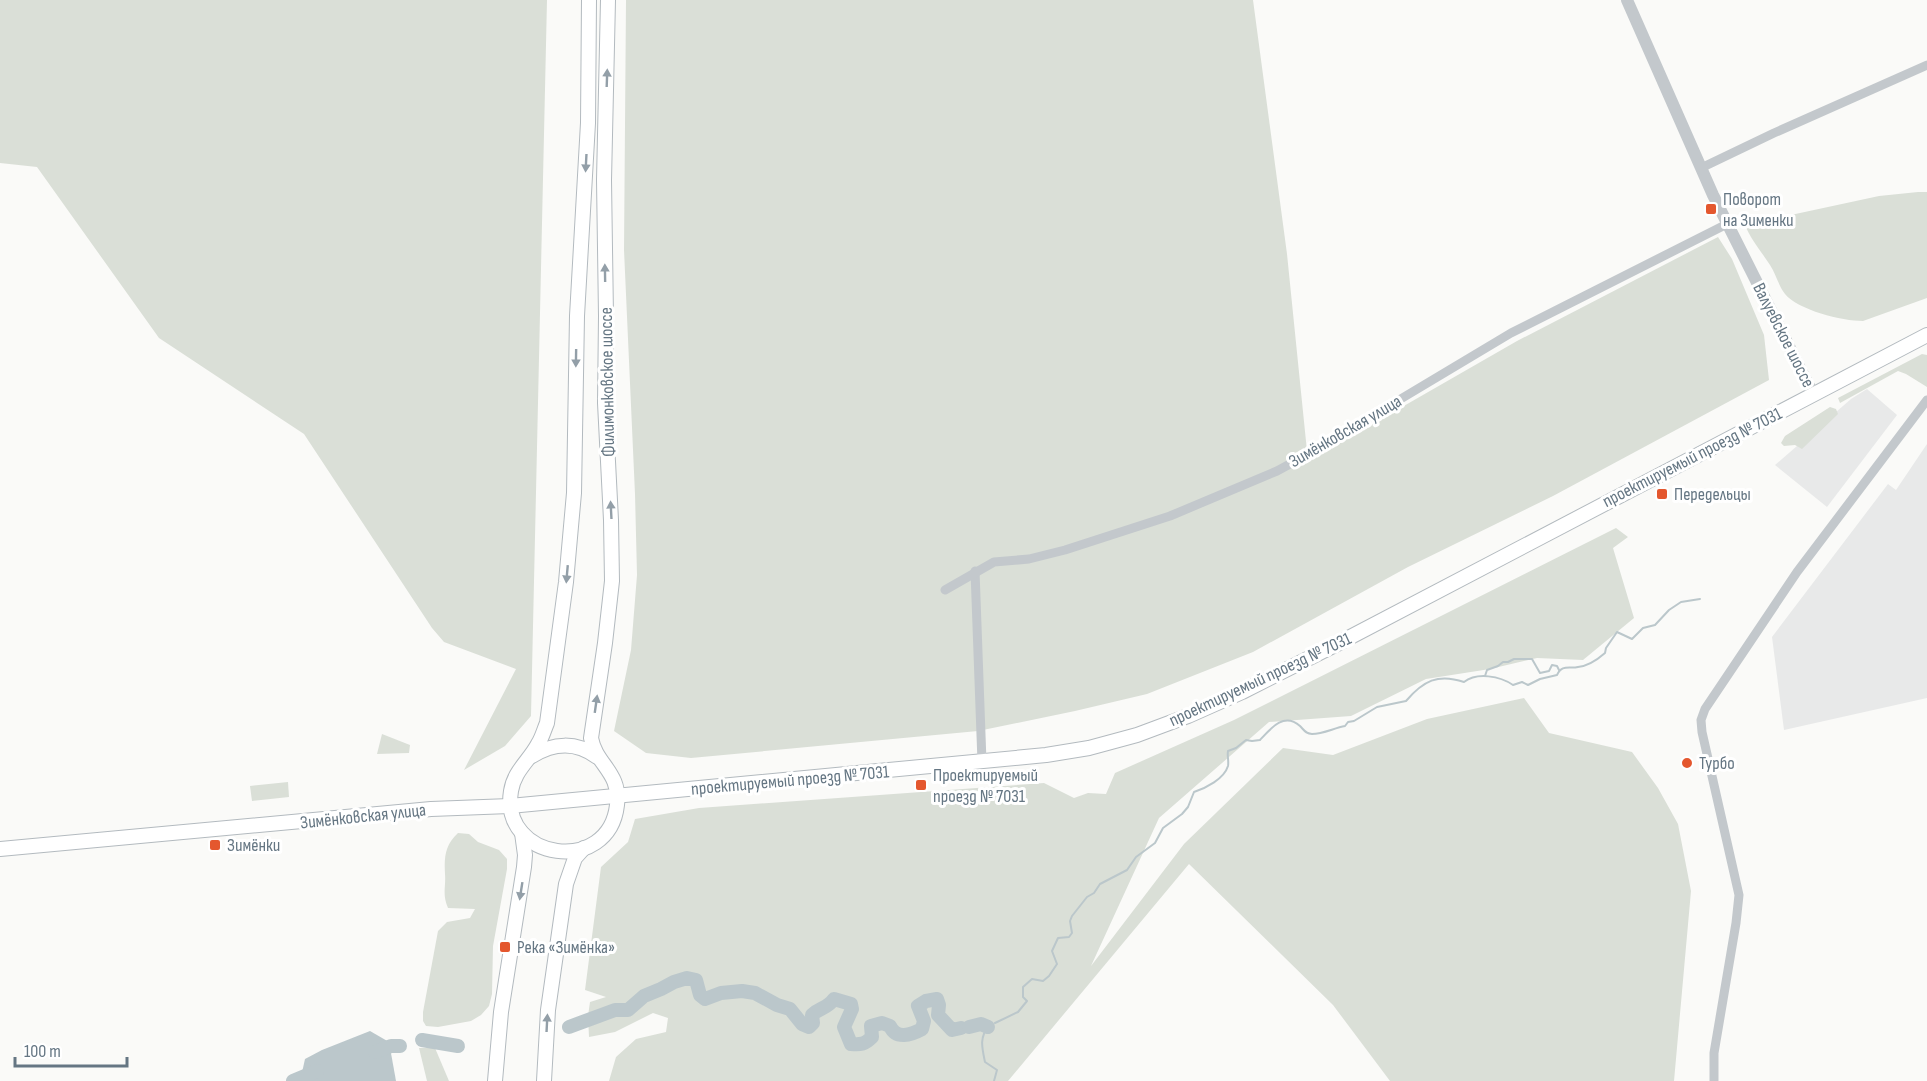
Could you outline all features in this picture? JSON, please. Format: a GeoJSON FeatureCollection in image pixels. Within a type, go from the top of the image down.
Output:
{"type":"FeatureCollection","features":[{"type":"Feature","properties":{"kind":"main road","name":"Филимонковское шоссе"},"geometry":{"type":"LineString","coordinates":[[510,806],[512,783],[519,769],[539,743],[547,723],[566,582],[574,493],[577,316],[588,123],[589,0]]}},
{"type":"Feature","properties":{"kind":"main road","name":"Филимонковское шоссе"},"geometry":{"type":"LineString","coordinates":[[608,0],[604,180],[605,403],[612,581],[591,738],[593,747],[613,776],[617,795]]}},
{"type":"Feature","properties":{"kind":"main road","name":"Валуевское шоссе"},"geometry":{"type":"LineString","coordinates":[[1813,394],[1926,338]]}},
{"type":"Feature","properties":{"kind":"main road","name":"проектируемый проезд № 7031"},"geometry":{"type":"LineString","coordinates":[[510,806],[982,762],[1089,748],[1137,735],[1231,697],[1347,639],[1813,394]]}},
{"type":"Feature","properties":{"kind":"main road"},"geometry":{"type":"LineString","coordinates":[[530,757],[551,747],[566,745],[581,748],[601,760]]}},
{"type":"Feature","properties":{"kind":"main road"},"geometry":{"type":"LineString","coordinates":[[510,806],[514,820],[522,833],[533,843],[547,850],[561,852],[584,848],[597,841],[607,830],[616,810],[617,795]]}},
{"type":"Feature","properties":{"kind":"main road","name":"Зимёнковская улица"},"geometry":{"type":"LineString","coordinates":[[0,849],[431,809],[510,806]]}},
{"type":"Feature","properties":{"kind":"main road"},"geometry":{"type":"LineString","coordinates":[[495,1081],[501,1012],[524,867],[522,833]]}},
{"type":"Feature","properties":{"kind":"main road"},"geometry":{"type":"LineString","coordinates":[[544,1081],[548,1010],[566,884],[575,858],[584,848]]}},
{"type":"Feature","properties":{"kind":"street","name":"Валуевское шоссе"},"geometry":{"type":"LineString","coordinates":[[1627,0],[1713,195],[1813,394]]}},
{"type":"Feature","properties":{"kind":"street"},"geometry":{"type":"LineString","coordinates":[[1701,168],[1927,65]]}},
{"type":"Feature","properties":{"kind":"street","name":"Зимёнковская улица"},"geometry":{"type":"LineString","coordinates":[[945,590],[994,562],[1029,559],[1065,550],[1170,516],[1277,471],[1511,333],[1727,224]]}},
{"type":"Feature","properties":{"kind":"street"},"geometry":{"type":"LineString","coordinates":[[1714,1081],[1714,1053],[1739,895],[1701,720],[1705,709],[1797,572],[1927,400]]}},
{"type":"Feature","properties":{"kind":"street"},"geometry":{"type":"LineString","coordinates":[[975,571],[982,762]]}},
{"type":"Feature","properties":{"kind":"shaded area"},"geometry":{"type":"Polygon","coordinates":[[[0,0],[547,0],[531,716],[505,746],[464,770],[516,669],[444,642],[432,628],[304,434],[159,338],[37,167],[0,163],[0,0]]]}},
{"type":"Feature","properties":{"kind":"shaded area"},"geometry":{"type":"Polygon","coordinates":[[[626,0],[1253,0],[1287,254],[1308,461],[1517,341],[1718,237],[1732,259],[1764,335],[1769,380],[1553,496],[1408,567],[1253,652],[1147,694],[978,731],[691,758],[646,753],[614,731],[631,650],[637,575],[624,250],[626,0]]]}},
{"type":"Feature","properties":{"kind":"shaded area"},"geometry":{"type":"Polygon","coordinates":[[[1927,192],[1927,298],[1863,321],[1821,314],[1791,300],[1783,291],[1772,268],[1745,225],[1879,196],[1927,192]]]}},
{"type":"Feature","properties":{"kind":"shaded area"},"geometry":{"type":"Polygon","coordinates":[[[1922,354],[1927,355],[1927,387],[1898,371],[1840,403],[1838,398],[1922,354]]]}},
{"type":"Feature","properties":{"kind":"shaded area"},"geometry":{"type":"Polygon","coordinates":[[[1867,389],[1897,415],[1827,507],[1775,465],[1851,399],[1867,389]]]}},
{"type":"Feature","properties":{"kind":"shaded area"},"geometry":{"type":"Polygon","coordinates":[[[1830,407],[1836,409],[1838,414],[1802,449],[1795,445],[1784,446],[1781,443],[1785,436],[1830,407]]]}},
{"type":"Feature","properties":{"kind":"shaded area"},"geometry":{"type":"Polygon","coordinates":[[[1927,444],[1927,698],[1784,730],[1772,637],[1888,484],[1896,490],[1927,444]]]}},
{"type":"Feature","properties":{"kind":"shaded area"},"geometry":{"type":"Polygon","coordinates":[[[1616,528],[1628,537],[1613,548],[1634,618],[1583,660],[1537,658],[1490,669],[1426,679],[1351,716],[1269,722],[1159,818],[1091,966],[1184,844],[1283,748],[1333,755],[1427,719],[1524,698],[1549,733],[1632,752],[1658,788],[1678,824],[1691,891],[1674,1081],[1390,1081],[1333,1005],[1189,864],[1008,1081],[609,1081],[616,1057],[636,1039],[666,1032],[668,1018],[653,1013],[615,1032],[589,1037],[590,1002],[606,997],[585,990],[601,867],[628,842],[635,819],[699,808],[1044,783],[1074,798],[1088,793],[1106,794],[1115,773],[1234,720],[1616,528]]]}},
{"type":"Feature","properties":{"kind":"shaded area"},"geometry":{"type":"Polygon","coordinates":[[[382,734],[410,745],[409,753],[377,754],[382,734]]]}},
{"type":"Feature","properties":{"kind":"shaded area"},"geometry":{"type":"Polygon","coordinates":[[[288,782],[289,797],[252,801],[250,786],[288,782]]]}},
{"type":"Feature","properties":{"kind":"shaded area"},"geometry":{"type":"Polygon","coordinates":[[[458,833],[469,834],[478,842],[499,850],[507,859],[493,946],[492,994],[489,1006],[471,1021],[438,1027],[426,1026],[423,1021],[423,1012],[438,931],[447,922],[470,918],[475,909],[448,908],[445,899],[445,857],[450,842],[458,833]]]}},
{"type":"Feature","properties":{"kind":"shaded area"},"geometry":{"type":"Polygon","coordinates":[[[370,1031],[389,1042],[396,1081],[306,1081],[301,1077],[305,1059],[370,1031]]]}},
{"type":"Feature","properties":{"kind":"shaded area"},"geometry":{"type":"Polygon","coordinates":[[[419,1048],[435,1048],[449,1081],[427,1081],[419,1048]]]}},
{"type":"Feature","properties":{"kind":"waterway"},"geometry":{"type":"LineString","coordinates":[[995,1023],[1018,1012],[1027,1001],[1023,997],[1023,987],[1032,979],[1043,981],[1049,976],[1057,964],[1052,951],[1058,938],[1069,937],[1072,933],[1070,921],[1072,916],[1087,897],[1094,893],[1100,884],[1127,870],[1136,857],[1155,843],[1163,828],[1188,807],[1194,792],[1223,775],[1228,766],[1228,751],[1246,740],[1260,740],[1283,721],[1294,722],[1307,733],[1312,734],[1345,726],[1348,722],[1354,721],[1377,707],[1406,701],[1419,688],[1439,679],[1455,679],[1464,682],[1475,677],[1488,676],[1502,679],[1513,685],[1522,682],[1528,685],[1557,675],[1563,668],[1589,664],[1605,653],[1617,632],[1632,639],[1643,628],[1655,625],[1669,610],[1681,602],[1700,599]]}},
{"type":"Feature","properties":{"kind":"waterway"},"geometry":{"type":"LineString","coordinates":[[1485,676],[1487,670],[1514,659],[1532,659],[1540,673],[1549,671],[1552,665],[1557,666],[1559,670]]}},
{"type":"Feature","properties":{"kind":"waterway"},"geometry":{"type":"LineString","coordinates":[[569,1027],[615,1010],[628,1010],[644,996],[687,978],[696,980],[700,995],[705,999],[721,993],[742,991],[755,993],[790,1009],[802,1024],[809,1027],[813,1023],[812,1015],[829,1005],[834,999],[851,1004],[852,1009],[844,1027],[851,1044],[867,1041],[872,1037],[871,1026],[882,1023],[890,1026],[900,1035],[922,1029],[924,1021],[918,1006],[926,1001],[937,999],[938,1015],[952,1030],[961,1028]]}},
{"type":"Feature","properties":{"kind":"waterway"},"geometry":{"type":"LineString","coordinates":[[969,1027],[981,1024],[988,1027]]}},
{"type":"Feature","properties":{"kind":"waterway"},"geometry":{"type":"LineString","coordinates":[[989,1026],[984,1034],[982,1047],[985,1062],[997,1070],[994,1081]]}},
{"type":"Feature","properties":{"kind":"waterway"},"geometry":{"type":"LineString","coordinates":[[422,1040],[458,1046]]}},
{"type":"Feature","properties":{"kind":"waterway"},"geometry":{"type":"LineString","coordinates":[[375,1052],[391,1046],[400,1046]]}},
{"type":"Feature","properties":{"kind":"waterway"},"geometry":{"type":"LineString","coordinates":[[293,1081],[317,1071]]}},
{"type":"Feature","properties":{"kind":"place","name":"Поворот на Зименки"},"geometry":{"type":"Point","coordinates":[1711,209]}},
{"type":"Feature","properties":{"kind":"place","name":"Передельцы"},"geometry":{"type":"Point","coordinates":[1662,494]}},
{"type":"Feature","properties":{"kind":"place","name":"Турбо"},"geometry":{"type":"Point","coordinates":[1687,763]}},
{"type":"Feature","properties":{"kind":"place","name":"Проектируемый проезд № 7031"},"geometry":{"type":"Point","coordinates":[921,785]}},
{"type":"Feature","properties":{"kind":"place","name":"Зимёнки"},"geometry":{"type":"Point","coordinates":[215,845]}},
{"type":"Feature","properties":{"kind":"place","name":"Река «Зимёнка»"},"geometry":{"type":"Point","coordinates":[505,947]}}]}
